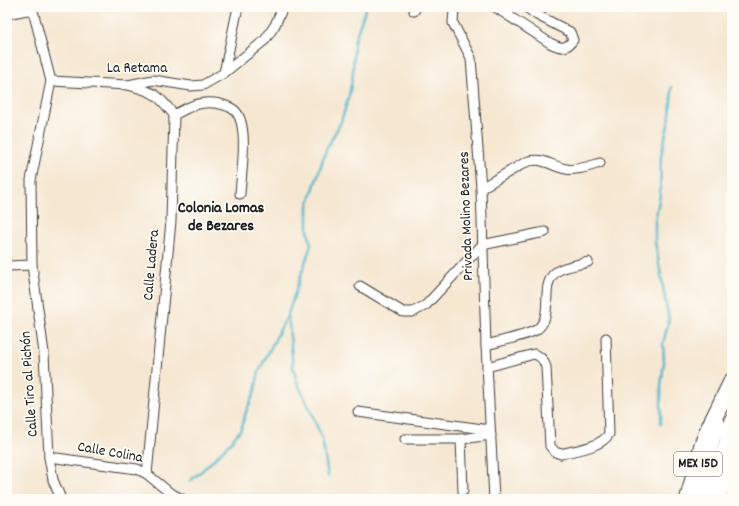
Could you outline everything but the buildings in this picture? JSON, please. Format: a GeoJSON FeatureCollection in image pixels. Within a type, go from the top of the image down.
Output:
{"type":"FeatureCollection","features":[{"type":"Feature","properties":{"kind":"highway","name":"MEX 15D"},"geometry":{"type":"LineString","coordinates":[[688,499],[702,446],[708,430],[732,382]]}},
{"type":"Feature","properties":{"kind":"main road"},"geometry":{"type":"LineString","coordinates":[[699,499],[712,441],[732,382]]}},
{"type":"Feature","properties":{"kind":"main road"},"geometry":{"type":"LineString","coordinates":[[711,499],[732,420]]}},
{"type":"Feature","properties":{"kind":"main road"},"geometry":{"type":"LineString","coordinates":[[720,499],[726,477],[732,443]]}},
{"type":"Feature","properties":{"kind":"street"},"geometry":{"type":"LineString","coordinates":[[224,73],[238,7]]}},
{"type":"Feature","properties":{"kind":"street","name":"La Retama"},"geometry":{"type":"LineString","coordinates":[[52,81],[128,85],[154,80],[191,86],[203,85],[224,73],[265,40],[275,25],[283,7]]}},
{"type":"Feature","properties":{"kind":"street","name":"Privada Molino Bezares"},"geometry":{"type":"LineString","coordinates":[[456,7],[454,10],[453,23],[471,58],[481,188],[486,345],[494,499]]}},
{"type":"Feature","properties":{"kind":"street"},"geometry":{"type":"LineString","coordinates":[[495,7],[559,48],[569,46],[573,40],[570,32],[537,15],[526,7]]}},
{"type":"Feature","properties":{"kind":"street"},"geometry":{"type":"LineString","coordinates":[[7,14],[32,8]]}},
{"type":"Feature","properties":{"kind":"street","name":"Calle Tiro al Pichón"},"geometry":{"type":"LineString","coordinates":[[32,8],[52,81],[31,180],[32,265],[44,353],[49,457],[53,480],[60,499]]}},
{"type":"Feature","properties":{"kind":"street"},"geometry":{"type":"LineString","coordinates":[[128,85],[150,91],[160,98],[174,115],[192,105],[209,102],[224,105],[235,110],[241,120],[244,133],[240,194]]}},
{"type":"Feature","properties":{"kind":"street","name":"Calle Ladera"},"geometry":{"type":"LineString","coordinates":[[147,474],[170,221],[174,115]]}},
{"type":"Feature","properties":{"kind":"street"},"geometry":{"type":"LineString","coordinates":[[481,188],[526,162],[534,159],[567,169],[586,167],[600,163]]}},
{"type":"Feature","properties":{"kind":"street"},"geometry":{"type":"LineString","coordinates":[[360,286],[403,312],[412,312],[426,305],[482,245],[545,232]]}},
{"type":"Feature","properties":{"kind":"street"},"geometry":{"type":"LineString","coordinates":[[486,345],[534,331],[541,326],[546,317],[548,286],[551,278],[556,272],[588,262]]}},
{"type":"Feature","properties":{"kind":"street"},"geometry":{"type":"LineString","coordinates":[[7,266],[32,265]]}},
{"type":"Feature","properties":{"kind":"street"},"geometry":{"type":"LineString","coordinates":[[487,367],[534,354],[540,356],[546,367],[550,446],[555,452],[561,454],[600,444],[606,440],[609,434],[606,338]]}},
{"type":"Feature","properties":{"kind":"street"},"geometry":{"type":"LineString","coordinates":[[358,412],[491,432]]}},
{"type":"Feature","properties":{"kind":"street"},"geometry":{"type":"LineString","coordinates":[[405,439],[461,439],[491,432]]}},
{"type":"Feature","properties":{"kind":"street"},"geometry":{"type":"LineString","coordinates":[[461,439],[463,491]]}},
{"type":"Feature","properties":{"kind":"street","name":"Calle Colina"},"geometry":{"type":"LineString","coordinates":[[49,457],[137,469],[147,474],[170,493],[182,499]]}},
{"type":"Feature","properties":{"kind":"waterway"},"geometry":{"type":"LineString","coordinates":[[190,481],[230,443],[241,429],[255,391],[259,371],[288,314],[311,245],[308,231],[308,206],[326,150],[341,122],[349,96],[353,73],[354,42],[366,7]]}},
{"type":"Feature","properties":{"kind":"waterway"},"geometry":{"type":"LineString","coordinates":[[629,7],[637,13]]}},
{"type":"Feature","properties":{"kind":"waterway"},"geometry":{"type":"LineString","coordinates":[[661,424],[661,386],[664,363],[663,343],[669,320],[655,242],[655,221],[660,195],[661,156],[670,116],[672,87]]}},
{"type":"Feature","properties":{"kind":"waterway"},"geometry":{"type":"LineString","coordinates":[[288,315],[293,366],[297,382],[322,438],[328,476]]}},
{"type":"Feature","properties":{"kind":"district","name":"Colonia Lomas de Bezares"},"geometry":{"type":"Point","coordinates":[221,217]}}]}
